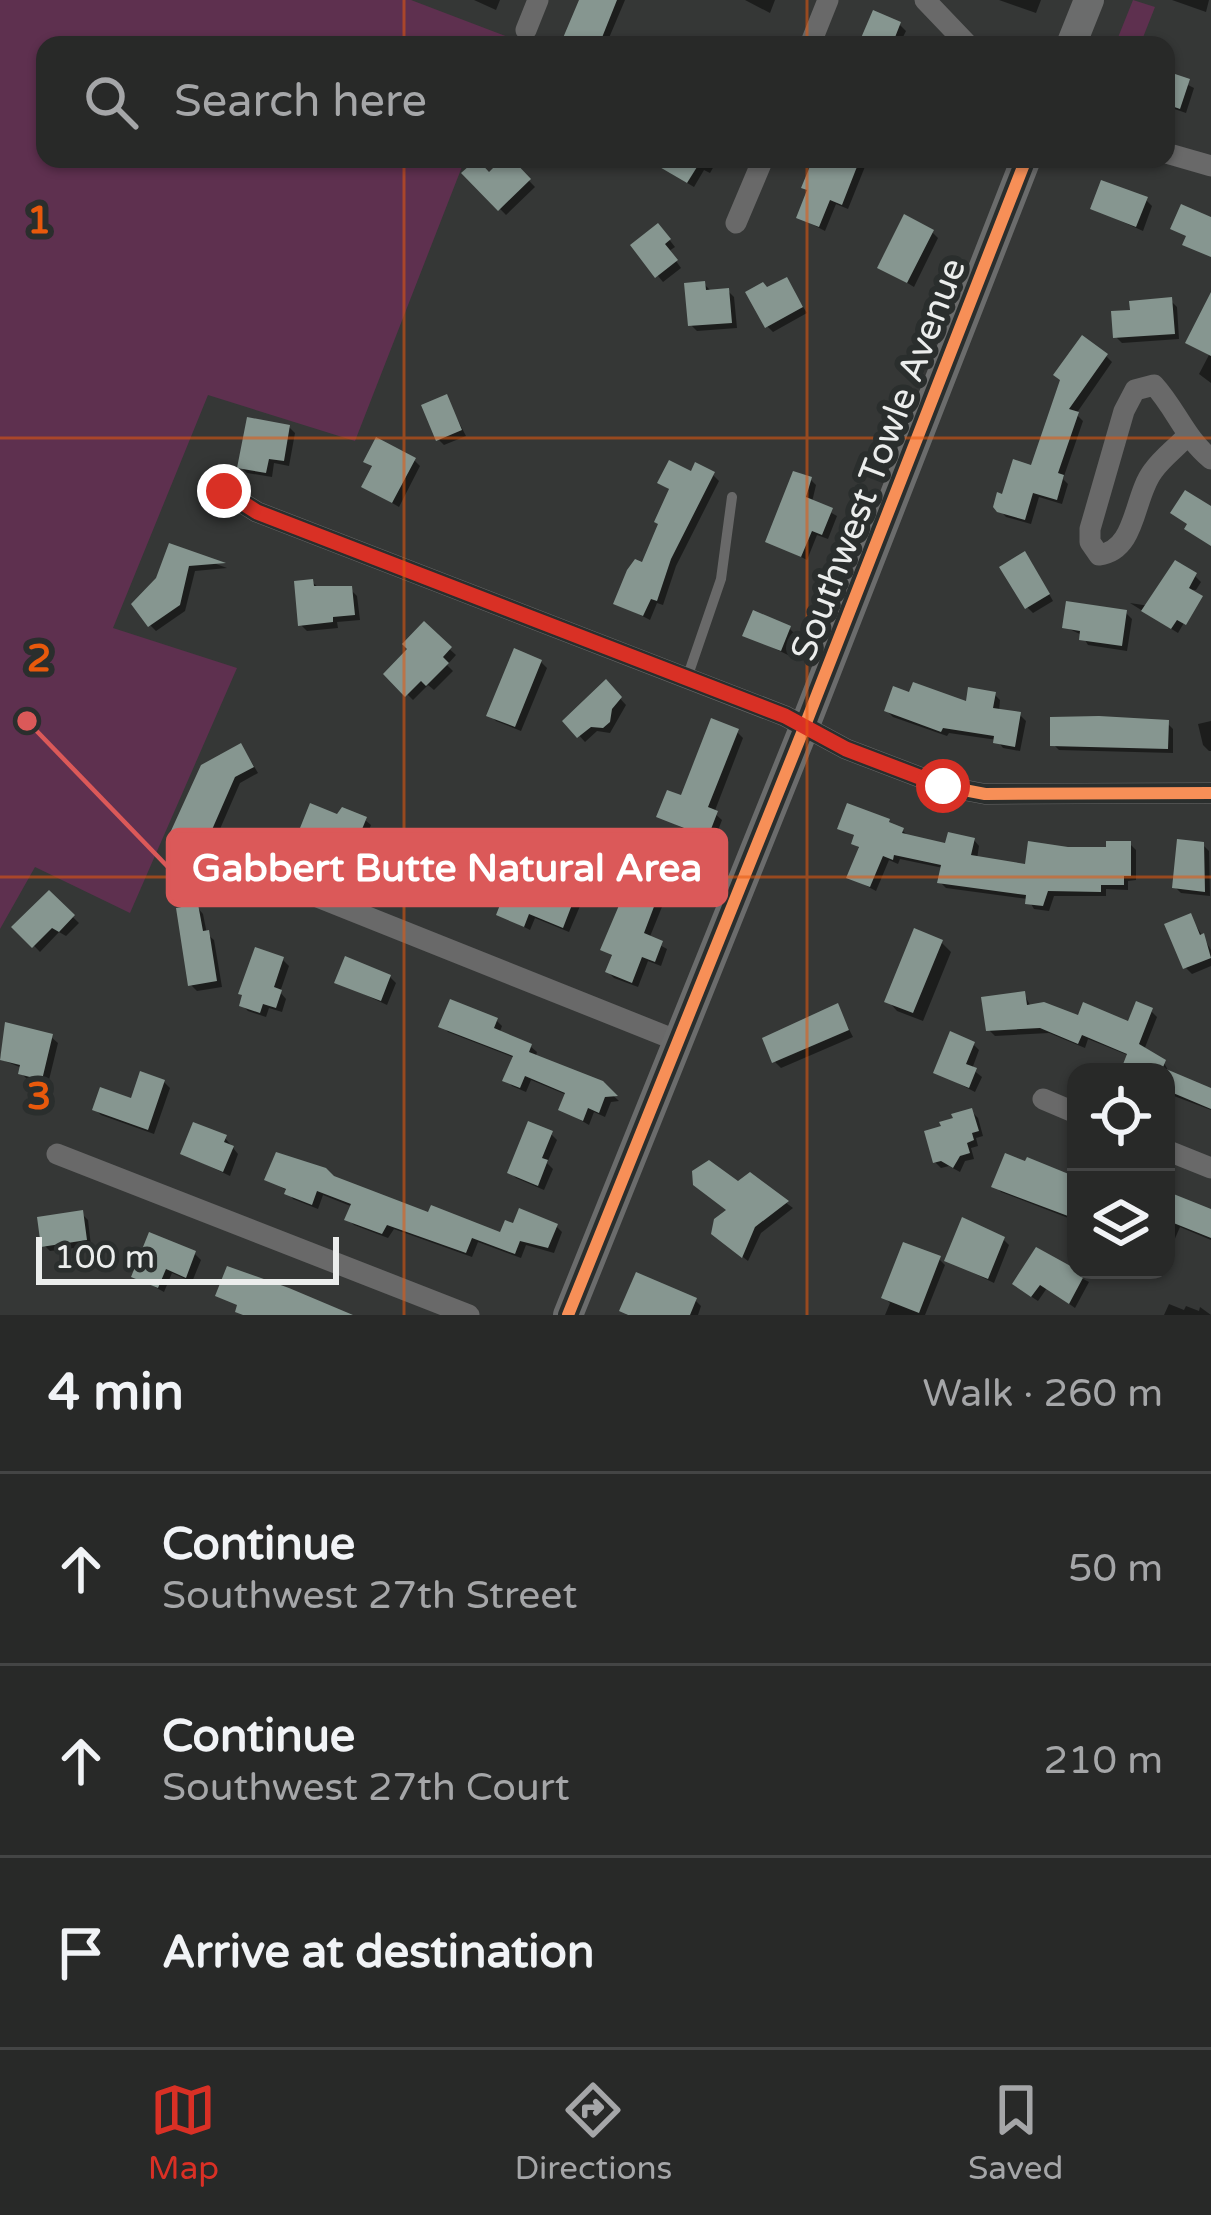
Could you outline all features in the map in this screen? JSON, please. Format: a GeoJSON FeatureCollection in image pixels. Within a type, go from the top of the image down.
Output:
{"type":"FeatureCollection","features":[{"type":"Feature","properties":{"kind":"main road"},"geometry":{"type":"LineString","coordinates":[[1075,36],[1089,0]]}},
{"type":"Feature","properties":{"kind":"main road","name":"Southwest Towle Avenue"},"geometry":{"type":"LineString","coordinates":[[568,1315],[1022,168]]}},
{"type":"Feature","properties":{"kind":"street"},"geometry":{"type":"LineString","coordinates":[[526,30],[538,0]]}},
{"type":"Feature","properties":{"kind":"street"},"geometry":{"type":"LineString","coordinates":[[814,36],[828,0]]}},
{"type":"Feature","properties":{"kind":"street"},"geometry":{"type":"LineString","coordinates":[[926,0],[960,36]]}},
{"type":"Feature","properties":{"kind":"street"},"geometry":{"type":"LineString","coordinates":[[1175,156],[1211,166]]}},
{"type":"Feature","properties":{"kind":"street"},"geometry":{"type":"LineString","coordinates":[[736,223],[759,168]]}},
{"type":"Feature","properties":{"kind":"street"},"geometry":{"type":"LineString","coordinates":[[1187,436],[1150,473],[1123,544],[1099,555],[1090,542],[1090,530],[1124,411],[1135,390],[1154,385],[1187,436],[1211,459]]}},
{"type":"Feature","properties":{"kind":"street"},"geometry":{"type":"LineString","coordinates":[[224,491],[257,512],[785,716],[901,772],[943,786],[985,794],[1211,793]]}},
{"type":"Feature","properties":{"kind":"street"},"geometry":{"type":"LineString","coordinates":[[285,884],[678,1042]]}},
{"type":"Feature","properties":{"kind":"street"},"geometry":{"type":"LineString","coordinates":[[1042,1099],[1067,1109]]}},
{"type":"Feature","properties":{"kind":"street"},"geometry":{"type":"LineString","coordinates":[[57,1154],[469,1315]]}},
{"type":"Feature","properties":{"kind":"street"},"geometry":{"type":"LineString","coordinates":[[1175,1154],[1211,1168]]}},
{"type":"Feature","properties":{"kind":"lane"},"geometry":{"type":"LineString","coordinates":[[687,678],[721,579],[732,497]]}},
{"type":"Feature","properties":{"kind":"shaded area"},"geometry":{"type":"Polygon","coordinates":[[[0,0],[411,0],[505,36],[36,36],[36,168],[461,168],[355,441],[208,395],[113,628],[237,668],[130,913],[35,867],[0,929],[0,0]]]}},
{"type":"Feature","properties":{"kind":"shaded area"},"geometry":{"type":"Polygon","coordinates":[[[1133,0],[1155,7],[1144,36],[1119,36],[1133,0]]]}},
{"type":"Feature","properties":{"kind":"building"},"geometry":{"type":"Polygon","coordinates":[[[579,0],[617,0],[603,36],[564,36],[579,0]]]}},
{"type":"Feature","properties":{"kind":"building"},"geometry":{"type":"Polygon","coordinates":[[[873,10],[901,22],[896,36],[862,36],[873,10]]]}},
{"type":"Feature","properties":{"kind":"building"},"geometry":{"type":"Polygon","coordinates":[[[1175,74],[1190,79],[1180,109],[1175,107],[1175,74]]]}},
{"type":"Feature","properties":{"kind":"building"},"geometry":{"type":"Polygon","coordinates":[[[467,168],[489,172],[521,168],[531,179],[498,211],[461,173],[467,168]]]}},
{"type":"Feature","properties":{"kind":"building"},"geometry":{"type":"Polygon","coordinates":[[[661,168],[696,168],[687,183],[661,168]]]}},
{"type":"Feature","properties":{"kind":"building"},"geometry":{"type":"Polygon","coordinates":[[[809,168],[856,168],[842,205],[830,200],[819,227],[796,218],[807,190],[801,188],[809,168]]]}},
{"type":"Feature","properties":{"kind":"building"},"geometry":{"type":"Polygon","coordinates":[[[1101,180],[1148,197],[1136,227],[1090,209],[1101,180]]]}},
{"type":"Feature","properties":{"kind":"building"},"geometry":{"type":"Polygon","coordinates":[[[1181,204],[1211,217],[1211,257],[1182,245],[1186,236],[1170,229],[1181,204]]]}},
{"type":"Feature","properties":{"kind":"building"},"geometry":{"type":"Polygon","coordinates":[[[904,214],[934,230],[907,283],[877,268],[904,214]]]}},
{"type":"Feature","properties":{"kind":"building"},"geometry":{"type":"Polygon","coordinates":[[[658,223],[671,239],[665,244],[678,260],[655,278],[630,245],[658,223]]]}},
{"type":"Feature","properties":{"kind":"building"},"geometry":{"type":"Polygon","coordinates":[[[787,277],[803,307],[765,328],[745,292],[787,277]]]}},
{"type":"Feature","properties":{"kind":"building"},"geometry":{"type":"Polygon","coordinates":[[[705,281],[706,290],[729,288],[732,323],[688,326],[684,283],[705,281]]]}},
{"type":"Feature","properties":{"kind":"building"},"geometry":{"type":"Polygon","coordinates":[[[1211,292],[1211,356],[1185,343],[1211,292]]]}},
{"type":"Feature","properties":{"kind":"building"},"geometry":{"type":"Polygon","coordinates":[[[1172,297],[1175,334],[1113,338],[1111,311],[1130,310],[1129,301],[1172,297]]]}},
{"type":"Feature","properties":{"kind":"building"},"geometry":{"type":"Polygon","coordinates":[[[1082,335],[1108,354],[1069,409],[1079,412],[1058,473],[1064,475],[1057,500],[1033,493],[1025,520],[997,512],[993,507],[997,492],[1002,494],[1013,459],[1031,465],[1060,380],[1053,375],[1082,335]]]}},
{"type":"Feature","properties":{"kind":"building"},"geometry":{"type":"Polygon","coordinates":[[[447,394],[462,430],[436,441],[421,405],[447,394]]]}},
{"type":"Feature","properties":{"kind":"building"},"geometry":{"type":"Polygon","coordinates":[[[247,417],[290,425],[284,461],[269,459],[266,473],[237,468],[247,417]]]}},
{"type":"Feature","properties":{"kind":"building"},"geometry":{"type":"Polygon","coordinates":[[[376,437],[416,458],[392,503],[361,487],[372,466],[363,462],[376,437]]]}},
{"type":"Feature","properties":{"kind":"building"},"geometry":{"type":"Polygon","coordinates":[[[669,460],[691,471],[695,462],[715,472],[671,559],[657,601],[651,599],[643,616],[613,604],[627,570],[635,559],[642,562],[658,524],[654,522],[669,489],[657,483],[669,460]]]}},
{"type":"Feature","properties":{"kind":"building"},"geometry":{"type":"Polygon","coordinates":[[[793,471],[812,477],[806,497],[833,508],[822,535],[812,531],[801,557],[765,542],[793,471]]]}},
{"type":"Feature","properties":{"kind":"building"},"geometry":{"type":"Polygon","coordinates":[[[1185,490],[1211,506],[1211,546],[1184,529],[1187,524],[1170,513],[1185,490]]]}},
{"type":"Feature","properties":{"kind":"building"},"geometry":{"type":"Polygon","coordinates":[[[169,543],[226,563],[189,566],[180,605],[148,627],[131,604],[156,578],[169,543]]]}},
{"type":"Feature","properties":{"kind":"building"},"geometry":{"type":"Polygon","coordinates":[[[1025,551],[1050,594],[1025,609],[999,567],[1025,551]]]}},
{"type":"Feature","properties":{"kind":"building"},"geometry":{"type":"Polygon","coordinates":[[[1175,560],[1197,573],[1189,588],[1203,596],[1186,625],[1177,620],[1171,629],[1141,611],[1175,560]]]}},
{"type":"Feature","properties":{"kind":"building"},"geometry":{"type":"Polygon","coordinates":[[[313,579],[314,586],[352,586],[355,615],[298,626],[294,581],[313,579]]]}},
{"type":"Feature","properties":{"kind":"building"},"geometry":{"type":"Polygon","coordinates":[[[1066,601],[1127,610],[1122,646],[1079,640],[1080,631],[1062,628],[1066,601]]]}},
{"type":"Feature","properties":{"kind":"building"},"geometry":{"type":"Polygon","coordinates":[[[753,610],[791,626],[781,651],[742,636],[753,610]]]}},
{"type":"Feature","properties":{"kind":"building"},"geometry":{"type":"Polygon","coordinates":[[[424,621],[452,647],[443,657],[449,663],[426,686],[421,681],[405,697],[383,674],[407,649],[402,644],[424,621]]]}},
{"type":"Feature","properties":{"kind":"building"},"geometry":{"type":"Polygon","coordinates":[[[514,648],[542,660],[515,727],[486,716],[514,648]]]}},
{"type":"Feature","properties":{"kind":"building"},"geometry":{"type":"Polygon","coordinates":[[[606,679],[622,697],[612,709],[610,722],[603,728],[591,727],[577,738],[562,721],[606,679]]]}},
{"type":"Feature","properties":{"kind":"building"},"geometry":{"type":"Polygon","coordinates":[[[913,682],[966,701],[968,687],[996,692],[993,708],[1021,712],[1015,747],[993,743],[994,736],[943,728],[941,732],[884,711],[893,686],[909,692],[913,682]]]}},
{"type":"Feature","properties":{"kind":"building"},"geometry":{"type":"Polygon","coordinates":[[[1050,717],[1169,720],[1168,749],[1050,746],[1050,717]]]}},
{"type":"Feature","properties":{"kind":"building"},"geometry":{"type":"Polygon","coordinates":[[[711,718],[739,729],[708,807],[718,811],[703,850],[697,847],[681,890],[663,883],[644,933],[663,941],[655,962],[642,957],[632,983],[605,972],[612,955],[600,950],[643,849],[670,860],[684,828],[656,817],[667,790],[681,795],[711,718]]]}},
{"type":"Feature","properties":{"kind":"building"},"geometry":{"type":"Polygon","coordinates":[[[241,743],[254,767],[235,777],[204,848],[170,833],[201,765],[241,743]]]}},
{"type":"Feature","properties":{"kind":"building"},"geometry":{"type":"Polygon","coordinates":[[[310,803],[337,814],[342,807],[367,817],[354,849],[300,828],[310,803]]]}},
{"type":"Feature","properties":{"kind":"building"},"geometry":{"type":"Polygon","coordinates":[[[847,803],[890,819],[904,828],[902,833],[945,843],[948,832],[975,838],[971,855],[1025,864],[1028,841],[1106,847],[1106,841],[1131,841],[1131,876],[1124,876],[1124,885],[1101,885],[1101,892],[1048,891],[1043,906],[1025,904],[1026,895],[937,883],[941,865],[894,855],[893,860],[883,856],[870,887],[846,878],[859,847],[851,844],[854,835],[837,829],[847,803]]]}},
{"type":"Feature","properties":{"kind":"building"},"geometry":{"type":"Polygon","coordinates":[[[1177,839],[1204,842],[1205,892],[1172,888],[1177,839]]]}},
{"type":"Feature","properties":{"kind":"building"},"geometry":{"type":"Polygon","coordinates":[[[513,872],[575,897],[563,928],[529,914],[524,927],[496,915],[513,872]]]}},
{"type":"Feature","properties":{"kind":"building"},"geometry":{"type":"Polygon","coordinates":[[[49,890],[75,915],[59,932],[52,928],[32,948],[11,927],[49,890]]]}},
{"type":"Feature","properties":{"kind":"building"},"geometry":{"type":"Polygon","coordinates":[[[198,904],[203,931],[209,930],[217,981],[188,986],[176,908],[198,904]]]}},
{"type":"Feature","properties":{"kind":"building"},"geometry":{"type":"Polygon","coordinates":[[[1191,913],[1200,935],[1204,933],[1211,958],[1183,969],[1164,924],[1191,913]]]}},
{"type":"Feature","properties":{"kind":"building"},"geometry":{"type":"Polygon","coordinates":[[[914,928],[943,940],[913,1013],[884,1002],[914,928]]]}},
{"type":"Feature","properties":{"kind":"building"},"geometry":{"type":"Polygon","coordinates":[[[255,947],[284,957],[274,987],[282,990],[276,1008],[263,1004],[260,1013],[239,1006],[242,995],[238,994],[255,947]]]}},
{"type":"Feature","properties":{"kind":"building"},"geometry":{"type":"Polygon","coordinates":[[[345,956],[391,975],[381,1001],[334,983],[345,956]]]}},
{"type":"Feature","properties":{"kind":"building"},"geometry":{"type":"Polygon","coordinates":[[[1025,991],[1027,1005],[1044,1002],[1078,1015],[1083,1002],[1128,1021],[1136,1001],[1153,1008],[1139,1044],[1166,1060],[1124,1063],[1127,1054],[1082,1035],[1078,1044],[1040,1028],[986,1031],[981,997],[1025,991]]]}},
{"type":"Feature","properties":{"kind":"building"},"geometry":{"type":"Polygon","coordinates":[[[450,999],[498,1018],[494,1028],[532,1044],[529,1052],[603,1081],[618,1096],[605,1097],[599,1113],[588,1108],[583,1121],[558,1110],[565,1093],[525,1076],[520,1088],[502,1081],[513,1056],[438,1027],[450,999]]]}},
{"type":"Feature","properties":{"kind":"building"},"geometry":{"type":"Polygon","coordinates":[[[838,1003],[849,1030],[772,1063],[762,1038],[838,1003]]]}},
{"type":"Feature","properties":{"kind":"building"},"geometry":{"type":"Polygon","coordinates":[[[5,1022],[53,1034],[42,1080],[18,1074],[20,1065],[0,1060],[5,1022]]]}},
{"type":"Feature","properties":{"kind":"building"},"geometry":{"type":"Polygon","coordinates":[[[950,1031],[975,1042],[966,1064],[977,1068],[969,1088],[933,1073],[950,1031]]]}},
{"type":"Feature","properties":{"kind":"building"},"geometry":{"type":"Polygon","coordinates":[[[140,1071],[165,1080],[148,1130],[92,1110],[100,1087],[131,1098],[140,1071]]]}},
{"type":"Feature","properties":{"kind":"building"},"geometry":{"type":"Polygon","coordinates":[[[1175,1073],[1211,1088],[1211,1109],[1175,1094],[1175,1073]]]}},
{"type":"Feature","properties":{"kind":"building"},"geometry":{"type":"Polygon","coordinates":[[[972,1108],[979,1131],[967,1143],[970,1153],[960,1156],[953,1168],[941,1161],[933,1163],[924,1131],[941,1126],[939,1122],[953,1118],[951,1114],[972,1108]]]}},
{"type":"Feature","properties":{"kind":"building"},"geometry":{"type":"Polygon","coordinates":[[[528,1121],[553,1131],[538,1186],[507,1173],[528,1121]]]}},
{"type":"Feature","properties":{"kind":"building"},"geometry":{"type":"Polygon","coordinates":[[[193,1122],[227,1135],[224,1142],[234,1146],[223,1172],[180,1154],[193,1122]]]}},
{"type":"Feature","properties":{"kind":"building"},"geometry":{"type":"Polygon","coordinates":[[[276,1152],[428,1212],[431,1205],[500,1232],[505,1220],[513,1223],[519,1208],[558,1224],[548,1248],[520,1241],[515,1254],[472,1238],[466,1253],[387,1225],[382,1234],[344,1220],[351,1204],[317,1191],[312,1205],[264,1180],[276,1152]]]}},
{"type":"Feature","properties":{"kind":"building"},"geometry":{"type":"Polygon","coordinates":[[[1005,1153],[1025,1161],[1027,1157],[1067,1173],[1067,1216],[991,1187],[1005,1153]]]}},
{"type":"Feature","properties":{"kind":"building"},"geometry":{"type":"Polygon","coordinates":[[[709,1160],[738,1181],[750,1172],[789,1201],[755,1227],[742,1258],[711,1234],[714,1219],[726,1210],[693,1185],[692,1171],[709,1160]]]}},
{"type":"Feature","properties":{"kind":"building"},"geometry":{"type":"Polygon","coordinates":[[[1175,1195],[1211,1209],[1211,1238],[1175,1224],[1175,1195]]]}},
{"type":"Feature","properties":{"kind":"building"},"geometry":{"type":"Polygon","coordinates":[[[83,1210],[87,1240],[41,1247],[37,1217],[83,1210]]]}},
{"type":"Feature","properties":{"kind":"building"},"geometry":{"type":"Polygon","coordinates":[[[962,1217],[1005,1237],[988,1279],[944,1261],[962,1217]]]}},
{"type":"Feature","properties":{"kind":"building"},"geometry":{"type":"Polygon","coordinates":[[[149,1232],[196,1251],[186,1278],[166,1269],[158,1288],[131,1277],[149,1232]]]}},
{"type":"Feature","properties":{"kind":"building"},"geometry":{"type":"Polygon","coordinates":[[[903,1242],[941,1256],[919,1313],[881,1298],[903,1242]]]}},
{"type":"Feature","properties":{"kind":"building"},"geometry":{"type":"Polygon","coordinates":[[[1036,1247],[1067,1264],[1067,1279],[1082,1279],[1069,1304],[1040,1285],[1031,1297],[1012,1284],[1036,1247]]]}},
{"type":"Feature","properties":{"kind":"building"},"geometry":{"type":"Polygon","coordinates":[[[227,1266],[353,1315],[235,1312],[237,1305],[215,1296],[227,1266]]]}},
{"type":"Feature","properties":{"kind":"building"},"geometry":{"type":"Polygon","coordinates":[[[636,1272],[697,1298],[690,1315],[619,1311],[636,1272]]]}},
{"type":"Feature","properties":{"kind":"cycle path"},"geometry":{"type":"LineString","coordinates":[[568,1315],[1022,168]]}},
{"type":"Feature","properties":{"kind":"cycle path"},"geometry":{"type":"LineString","coordinates":[[223,491],[257,512],[785,716],[846,749],[943,786],[985,794],[1211,793]]}},
{"type":"Feature","properties":{"kind":"place","name":"Gabbert Butte Natural Area"},"geometry":{"type":"Point","coordinates":[27,721]}},
{"type":"Feature","properties":{"kind":"route"},"geometry":{"type":"LineString","coordinates":[[224,491],[257,512],[785,716],[846,749],[943,786]]}}]}
